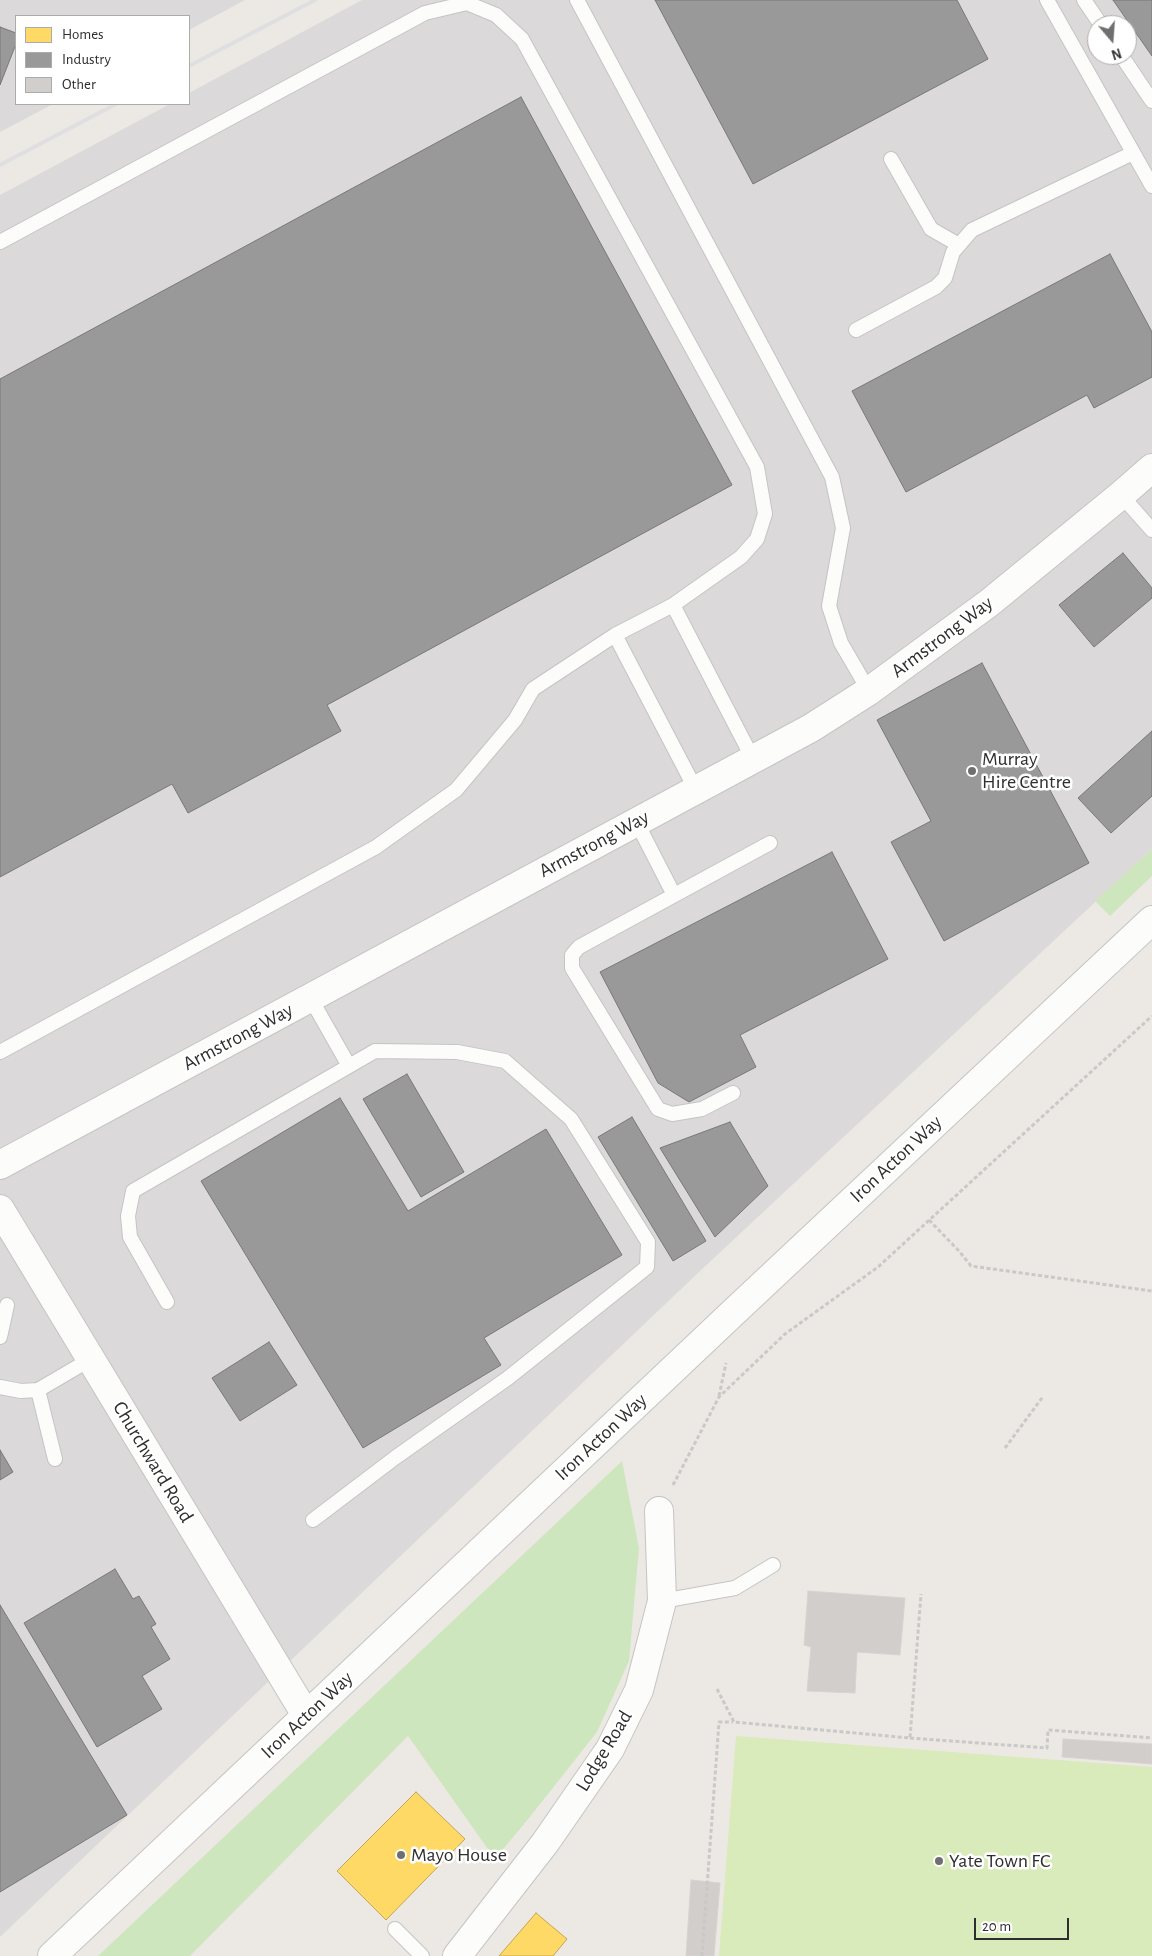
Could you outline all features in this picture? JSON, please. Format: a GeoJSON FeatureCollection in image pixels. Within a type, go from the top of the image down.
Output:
{"type":"FeatureCollection","features":[{"type":"Feature","properties":{"kind":"street","name":"Armstrong Way"},"geometry":{"type":"LineString","coordinates":[[0,1165],[811,728],[869,691],[989,603],[1152,468]]}},
{"type":"Feature","properties":{"kind":"street","name":"Iron Acton Way"},"geometry":{"type":"LineString","coordinates":[[52,1956],[1152,920]]}},
{"type":"Feature","properties":{"kind":"street","name":"Churchward Road"},"geometry":{"type":"LineString","coordinates":[[0,1209],[306,1715]]}},
{"type":"Feature","properties":{"kind":"street","name":"Lodge Road"},"geometry":{"type":"LineString","coordinates":[[457,1956],[545,1843],[610,1749],[639,1690],[662,1601],[659,1511]]}},
{"type":"Feature","properties":{"kind":"lane"},"geometry":{"type":"LineString","coordinates":[[577,0],[832,477],[843,528],[829,606],[841,643],[869,691]]}},
{"type":"Feature","properties":{"kind":"lane"},"geometry":{"type":"LineString","coordinates":[[1047,0],[1152,186]]}},
{"type":"Feature","properties":{"kind":"lane"},"geometry":{"type":"LineString","coordinates":[[1084,0],[1094,15]]}},
{"type":"Feature","properties":{"kind":"lane"},"geometry":{"type":"LineString","coordinates":[[0,242],[425,13],[467,3],[496,15],[522,39],[757,467],[765,514],[757,539],[741,557],[673,605],[615,635],[533,689],[515,720],[456,790],[376,847],[0,1052]]}},
{"type":"Feature","properties":{"kind":"lane"},"geometry":{"type":"LineString","coordinates":[[1128,65],[1152,101]]}},
{"type":"Feature","properties":{"kind":"lane"},"geometry":{"type":"LineString","coordinates":[[856,330],[936,287],[946,278],[953,252],[972,230],[1133,152]]}},
{"type":"Feature","properties":{"kind":"lane"},"geometry":{"type":"LineString","coordinates":[[891,159],[931,229],[959,245]]}},
{"type":"Feature","properties":{"kind":"lane"},"geometry":{"type":"LineString","coordinates":[[1121,495],[1152,530]]}},
{"type":"Feature","properties":{"kind":"lane"},"geometry":{"type":"LineString","coordinates":[[673,605],[754,759]]}},
{"type":"Feature","properties":{"kind":"lane"},"geometry":{"type":"LineString","coordinates":[[615,635],[696,790]]}},
{"type":"Feature","properties":{"kind":"lane"},"geometry":{"type":"LineString","coordinates":[[636,821],[674,895]]}},
{"type":"Feature","properties":{"kind":"lane"},"geometry":{"type":"LineString","coordinates":[[733,1093],[702,1109],[672,1114],[658,1109],[572,968],[572,955],[579,947],[770,844]]}},
{"type":"Feature","properties":{"kind":"lane"},"geometry":{"type":"LineString","coordinates":[[310,999],[349,1066]]}},
{"type":"Feature","properties":{"kind":"lane"},"geometry":{"type":"LineString","coordinates":[[167,1302],[130,1236],[128,1216],[133,1191],[375,1051],[457,1052],[505,1061],[571,1119],[648,1242],[647,1267],[508,1378],[396,1457],[313,1520]]}},
{"type":"Feature","properties":{"kind":"lane"},"geometry":{"type":"LineString","coordinates":[[0,1337],[7,1305]]}},
{"type":"Feature","properties":{"kind":"lane"},"geometry":{"type":"LineString","coordinates":[[0,1387],[21,1391],[38,1390],[91,1359]]}},
{"type":"Feature","properties":{"kind":"lane"},"geometry":{"type":"LineString","coordinates":[[38,1390],[55,1459]]}},
{"type":"Feature","properties":{"kind":"lane"},"geometry":{"type":"LineString","coordinates":[[662,1601],[735,1588],[774,1565]]}},
{"type":"Feature","properties":{"kind":"lane"},"geometry":{"type":"LineString","coordinates":[[394,1929],[422,1956]]}},
{"type":"Feature","properties":{"kind":"path"},"geometry":{"type":"LineString","coordinates":[[659,1511],[718,1397],[785,1334],[878,1266],[1152,1016]]}},
{"type":"Feature","properties":{"kind":"path"},"geometry":{"type":"LineString","coordinates":[[929,1220],[971,1266],[1152,1291]]}},
{"type":"Feature","properties":{"kind":"path"},"geometry":{"type":"LineString","coordinates":[[1006,1448],[1042,1398]]}},
{"type":"Feature","properties":{"kind":"path"},"geometry":{"type":"LineString","coordinates":[[910,1738],[921,1594]]}},
{"type":"Feature","properties":{"kind":"path"},"geometry":{"type":"LineString","coordinates":[[717,1689],[734,1722]]}},
{"type":"Feature","properties":{"kind":"path"},"geometry":{"type":"LineString","coordinates":[[702,1956],[719,1722],[1047,1748],[1048,1730],[1152,1738]]}},
{"type":"Feature","properties":{"kind":"shaded area"},"geometry":{"type":"Polygon","coordinates":[[[0,0],[245,0],[190,29],[190,15],[15,15],[15,105],[51,105],[0,132],[0,0]]]}},
{"type":"Feature","properties":{"kind":"shaded area"},"geometry":{"type":"Polygon","coordinates":[[[362,0],[1152,0],[1152,849],[699,1272],[0,1937],[0,195],[168,105],[190,105],[190,92],[362,0]]]}},
{"type":"Feature","properties":{"kind":"green space"},"geometry":{"type":"Polygon","coordinates":[[[1152,849],[1152,876],[1110,916],[1095,901],[1152,849]]]}},
{"type":"Feature","properties":{"kind":"green space"},"geometry":{"type":"Polygon","coordinates":[[[622,1461],[639,1548],[629,1661],[597,1732],[495,1859],[408,1736],[190,1956],[98,1956],[622,1461]]]}},
{"type":"Feature","properties":{"kind":"green space","name":"Yate Town FC"},"geometry":{"type":"Polygon","coordinates":[[[736,1736],[1152,1767],[1152,1956],[719,1956],[736,1736]]]}},
{"type":"Feature","properties":{"kind":"building: Homes","name":"Mayo House"},"geometry":{"type":"Polygon","coordinates":[[[416,1792],[465,1839],[386,1920],[337,1871],[416,1792]]]}},
{"type":"Feature","properties":{"kind":"building: Homes"},"geometry":{"type":"Polygon","coordinates":[[[536,1913],[567,1939],[553,1956],[499,1956],[536,1913]]]}},
{"type":"Feature","properties":{"kind":"building: Industry"},"geometry":{"type":"Polygon","coordinates":[[[655,0],[957,0],[988,59],[753,184],[655,0]]]}},
{"type":"Feature","properties":{"kind":"building: Industry"},"geometry":{"type":"Polygon","coordinates":[[[1113,0],[1152,0],[1152,56],[1137,34],[1137,15],[1123,15],[1113,0]]]}},
{"type":"Feature","properties":{"kind":"building: Industry"},"geometry":{"type":"Polygon","coordinates":[[[0,27],[15,33],[15,47],[0,85],[0,27]]]}},
{"type":"Feature","properties":{"kind":"building: Industry"},"geometry":{"type":"Polygon","coordinates":[[[521,97],[732,485],[327,705],[341,731],[188,813],[172,784],[0,877],[0,379],[521,97]]]}},
{"type":"Feature","properties":{"kind":"building: Industry"},"geometry":{"type":"Polygon","coordinates":[[[1110,254],[1152,332],[1152,377],[1094,408],[1087,395],[906,492],[852,391],[1110,254]]]}},
{"type":"Feature","properties":{"kind":"building: Industry"},"geometry":{"type":"Polygon","coordinates":[[[1123,553],[1152,588],[1152,598],[1094,647],[1059,605],[1123,553]]]}},
{"type":"Feature","properties":{"kind":"building: Industry","name":"Murray Hire Centre"},"geometry":{"type":"Polygon","coordinates":[[[982,663],[1089,863],[944,941],[891,842],[931,821],[877,720],[982,663]]]}},
{"type":"Feature","properties":{"kind":"building: Industry"},"geometry":{"type":"Polygon","coordinates":[[[1152,731],[1152,796],[1111,833],[1078,798],[1152,731]]]}},
{"type":"Feature","properties":{"kind":"building: Industry"},"geometry":{"type":"Polygon","coordinates":[[[832,852],[888,959],[740,1035],[756,1067],[689,1102],[658,1083],[600,972],[832,852]]]}},
{"type":"Feature","properties":{"kind":"building: Industry"},"geometry":{"type":"Polygon","coordinates":[[[407,1074],[464,1172],[421,1197],[363,1099],[407,1074]]]}},
{"type":"Feature","properties":{"kind":"building: Industry"},"geometry":{"type":"Polygon","coordinates":[[[340,1098],[408,1211],[546,1129],[622,1255],[484,1338],[501,1365],[363,1448],[201,1181],[340,1098]]]}},
{"type":"Feature","properties":{"kind":"building: Industry"},"geometry":{"type":"Polygon","coordinates":[[[632,1117],[706,1241],[673,1261],[598,1137],[632,1117]]]}},
{"type":"Feature","properties":{"kind":"building: Industry"},"geometry":{"type":"Polygon","coordinates":[[[730,1122],[768,1186],[715,1237],[660,1148],[730,1122]]]}},
{"type":"Feature","properties":{"kind":"building: Industry"},"geometry":{"type":"Polygon","coordinates":[[[269,1342],[297,1385],[240,1421],[212,1378],[269,1342]]]}},
{"type":"Feature","properties":{"kind":"building: Industry"},"geometry":{"type":"Polygon","coordinates":[[[0,1450],[13,1472],[0,1480],[0,1450]]]}},
{"type":"Feature","properties":{"kind":"building: Industry"},"geometry":{"type":"Polygon","coordinates":[[[115,1569],[133,1599],[139,1596],[156,1624],[151,1627],[170,1659],[142,1676],[162,1709],[97,1747],[24,1623],[115,1569]]]}},
{"type":"Feature","properties":{"kind":"building: Industry"},"geometry":{"type":"Polygon","coordinates":[[[0,1605],[127,1815],[0,1892],[0,1605]]]}},
{"type":"Feature","properties":{"kind":"building: Other"},"geometry":{"type":"Polygon","coordinates":[[[808,1591],[905,1598],[900,1655],[857,1652],[855,1693],[807,1691],[811,1647],[804,1645],[808,1591]]]}},
{"type":"Feature","properties":{"kind":"building: Other"},"geometry":{"type":"Polygon","coordinates":[[[1063,1739],[1152,1744],[1152,1764],[1062,1757],[1063,1739]]]}},
{"type":"Feature","properties":{"kind":"building: Other"},"geometry":{"type":"Polygon","coordinates":[[[691,1880],[720,1883],[714,1956],[686,1956],[691,1880]]]}},
{"type":"Feature","properties":{"kind":"railway"},"geometry":{"type":"LineString","coordinates":[[190,65],[315,0]]}},
{"type":"Feature","properties":{"kind":"railway"},"geometry":{"type":"LineString","coordinates":[[0,165],[114,105]]}},
{"type":"Feature","properties":{"kind":"place","name":"Murray Hire Centre"},"geometry":{"type":"Point","coordinates":[972,771]}},
{"type":"Feature","properties":{"kind":"place","name":"Mayo House"},"geometry":{"type":"Point","coordinates":[401,1855]}},
{"type":"Feature","properties":{"kind":"place","name":"Yate Town FC"},"geometry":{"type":"Point","coordinates":[939,1861]}}]}
